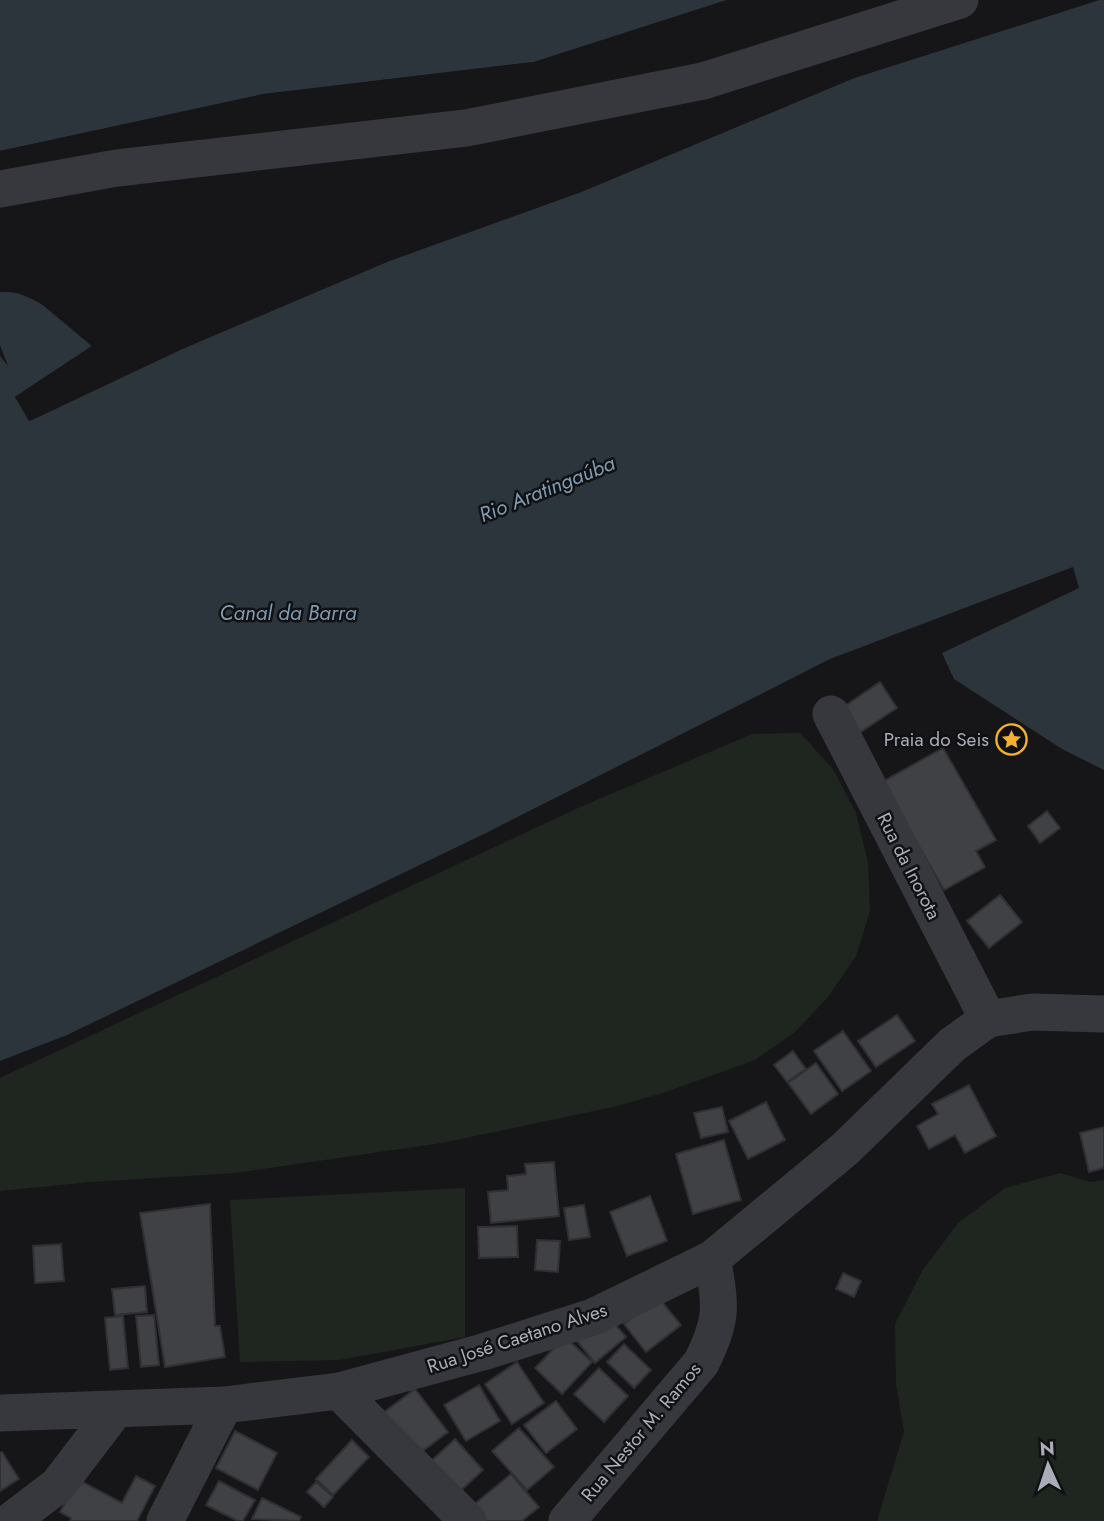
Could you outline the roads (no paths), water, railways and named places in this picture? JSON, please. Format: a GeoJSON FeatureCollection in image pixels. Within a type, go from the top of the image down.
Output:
{"type":"FeatureCollection","features":[{"type":"Feature","properties":{"kind":"street"},"geometry":{"type":"LineString","coordinates":[[0,189],[117,168],[466,128],[703,81],[960,0]]}},
{"type":"Feature","properties":{"kind":"street","name":"Rua da Inorota"},"geometry":{"type":"LineString","coordinates":[[831,714],[988,1018]]}},
{"type":"Feature","properties":{"kind":"street","name":"Rua José Caetano Alves"},"geometry":{"type":"LineString","coordinates":[[0,1413],[224,1405],[338,1391],[483,1352],[593,1317],[712,1259],[845,1149],[952,1045],[988,1018],[1032,1012],[1104,1014]]}},
{"type":"Feature","properties":{"kind":"street","name":"Rua Nestor M. Ramos"},"geometry":{"type":"LineString","coordinates":[[567,1521],[701,1363],[715,1335],[720,1295],[712,1259]]}},
{"type":"Feature","properties":{"kind":"street"},"geometry":{"type":"LineString","coordinates":[[338,1391],[468,1521]]}},
{"type":"Feature","properties":{"kind":"street"},"geometry":{"type":"LineString","coordinates":[[165,1521],[224,1405]]}},
{"type":"Feature","properties":{"kind":"street"},"geometry":{"type":"LineString","coordinates":[[11,1521],[58,1485],[116,1409]]}},
{"type":"Feature","properties":{"kind":"water"},"geometry":{"type":"Polygon","coordinates":[[[0,0],[727,0],[534,62],[264,94],[0,151],[0,0]]]}},
{"type":"Feature","properties":{"kind":"water","name":"Canal da Barra"},"geometry":{"type":"Polygon","coordinates":[[[1104,0],[1104,770],[1062,749],[954,679],[942,653],[1079,588],[1073,567],[830,659],[486,833],[67,1035],[0,1061],[0,356],[8,366],[0,345],[0,292],[26,296],[38,302],[92,346],[15,397],[30,421],[182,349],[389,261],[581,192],[854,78],[1104,0]]]}},
{"type":"Feature","properties":{"kind":"place","name":"Praia do Seis"},"geometry":{"type":"Point","coordinates":[1012,739]}},
{"type":"Feature","properties":{"kind":"water label","name":"Rio Aratingaúba"},"geometry":{"type":"Point","coordinates":[547,489]}}]}
